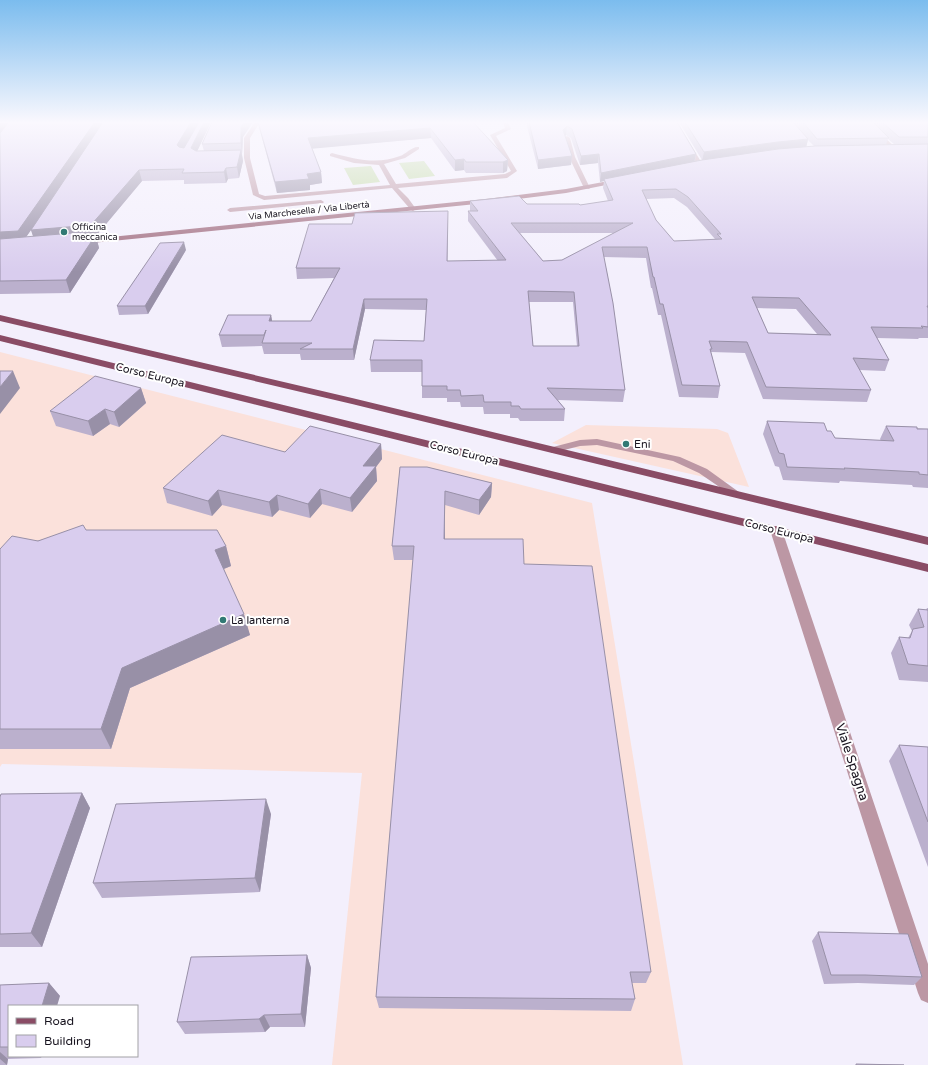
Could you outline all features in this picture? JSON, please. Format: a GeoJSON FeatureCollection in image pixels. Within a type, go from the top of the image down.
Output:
{"type":"FeatureCollection","features":[{"type":"Feature","properties":{"kind":"main road","name":"Corso Europa"},"geometry":{"type":"LineString","coordinates":[[0,318],[928,541]]}},
{"type":"Feature","properties":{"kind":"main road","name":"Corso Europa"},"geometry":{"type":"LineString","coordinates":[[0,338],[928,568]]}},
{"type":"Feature","properties":{"kind":"street"},"geometry":{"type":"LineString","coordinates":[[579,172],[587,188]]}},
{"type":"Feature","properties":{"kind":"street","name":"Via Marchesella / Via Libertà"},"geometry":{"type":"LineString","coordinates":[[76,242],[222,230],[413,209],[587,188],[625,180]]}},
{"type":"Feature","properties":{"kind":"street","name":"Viale Spagna"},"geometry":{"type":"LineString","coordinates":[[776,530],[928,993]]}},
{"type":"Feature","properties":{"kind":"lane"},"geometry":{"type":"LineString","coordinates":[[250,172],[256,195],[264,198],[507,176],[513,172]]}},
{"type":"Feature","properties":{"kind":"lane"},"geometry":{"type":"LineString","coordinates":[[386,172],[395,186],[413,209]]}},
{"type":"Feature","properties":{"kind":"lane"},"geometry":{"type":"LineString","coordinates":[[230,210],[322,204],[318,193]]}},
{"type":"Feature","properties":{"kind":"lane"},"geometry":{"type":"LineString","coordinates":[[552,450],[580,443],[597,442],[668,457],[703,471],[738,495]]}},
{"type":"Feature","properties":{"kind":"shaded area"},"geometry":{"type":"Polygon","coordinates":[[[0,352],[592,503],[683,1065],[332,1065],[362,773],[2,764],[0,767],[0,352]]]}},
{"type":"Feature","properties":{"kind":"shaded area"},"geometry":{"type":"Polygon","coordinates":[[[586,425],[717,429],[728,433],[749,487],[552,443],[586,425]]]}},
{"type":"Feature","properties":{"kind":"green space"},"geometry":{"type":"Polygon","coordinates":[[[346,172],[374,172],[380,182],[353,185],[346,172]]]}},
{"type":"Feature","properties":{"kind":"green space"},"geometry":{"type":"Polygon","coordinates":[[[404,172],[432,172],[435,176],[409,179],[404,172]]]}},
{"type":"Feature","properties":{"kind":"building"},"geometry":{"type":"Polygon","coordinates":[[[0,172],[60,172],[18,231],[0,232],[0,172]]]}},
{"type":"Feature","properties":{"kind":"building"},"geometry":{"type":"Polygon","coordinates":[[[70,172],[138,172],[91,225],[31,230],[70,172]]]}},
{"type":"Feature","properties":{"kind":"building"},"geometry":{"type":"Polygon","coordinates":[[[183,172],[224,172],[224,172],[182,173],[183,172]]]}},
{"type":"Feature","properties":{"kind":"building"},"geometry":{"type":"Polygon","coordinates":[[[272,172],[321,172],[307,174],[309,179],[275,182],[272,172]]]}},
{"type":"Feature","properties":{"kind":"building"},"geometry":{"type":"Polygon","coordinates":[[[642,172],[928,172],[928,327],[871,327],[889,360],[853,358],[871,390],[766,387],[747,342],[709,341],[720,386],[682,385],[663,304],[660,304],[653,277],[647,247],[602,247],[613,303],[625,390],[547,388],[565,409],[521,409],[519,406],[511,406],[511,402],[484,402],[483,395],[461,396],[460,390],[447,390],[447,386],[422,386],[422,360],[370,360],[374,340],[424,341],[427,299],[364,299],[353,349],[300,349],[312,343],[262,343],[266,330],[264,335],[219,335],[228,315],[271,315],[269,321],[311,321],[340,268],[296,268],[309,224],[352,224],[355,213],[448,211],[447,261],[506,260],[468,211],[478,211],[470,201],[519,196],[527,204],[580,205],[613,200],[604,179],[642,172]],[[676,189],[642,190],[656,220],[674,241],[722,239],[717,234],[721,234],[688,197],[676,189]],[[511,223],[543,261],[562,260],[633,223],[511,223]],[[528,291],[533,346],[579,346],[574,292],[528,291]],[[752,297],[768,333],[831,335],[799,298],[752,297]]]}},
{"type":"Feature","properties":{"kind":"building"},"geometry":{"type":"Polygon","coordinates":[[[85,232],[81,236],[95,236],[66,280],[0,281],[0,239],[85,232]]]}},
{"type":"Feature","properties":{"kind":"building"},"geometry":{"type":"Polygon","coordinates":[[[184,242],[145,306],[117,306],[160,243],[184,242]]]}},
{"type":"Feature","properties":{"kind":"building"},"geometry":{"type":"Polygon","coordinates":[[[0,371],[13,371],[0,387],[0,371]]]}},
{"type":"Feature","properties":{"kind":"building"},"geometry":{"type":"Polygon","coordinates":[[[95,376],[141,388],[114,412],[105,409],[88,421],[50,411],[95,376]]]}},
{"type":"Feature","properties":{"kind":"building"},"geometry":{"type":"Polygon","coordinates":[[[767,421],[824,423],[827,431],[831,431],[835,438],[894,441],[886,426],[917,427],[917,429],[928,429],[928,475],[919,474],[919,472],[787,467],[784,454],[779,453],[767,421]]]}},
{"type":"Feature","properties":{"kind":"building"},"geometry":{"type":"Polygon","coordinates":[[[310,426],[381,444],[363,466],[376,466],[350,498],[320,489],[308,504],[277,495],[269,502],[218,490],[208,501],[163,488],[222,435],[285,452],[310,426]]]}},
{"type":"Feature","properties":{"kind":"building"},"geometry":{"type":"Polygon","coordinates":[[[400,467],[427,467],[492,483],[479,500],[445,491],[444,539],[523,539],[524,564],[592,566],[651,972],[630,972],[635,999],[376,997],[414,546],[392,546],[400,467]]]}},
{"type":"Feature","properties":{"kind":"building"},"geometry":{"type":"Polygon","coordinates":[[[83,525],[86,530],[217,530],[226,546],[215,550],[244,614],[122,668],[101,729],[0,729],[0,549],[12,536],[38,541],[83,525]]]}},
{"type":"Feature","properties":{"kind":"building"},"geometry":{"type":"Polygon","coordinates":[[[918,609],[928,610],[928,666],[908,664],[899,637],[910,638],[913,629],[924,627],[918,609]]]}},
{"type":"Feature","properties":{"kind":"building"},"geometry":{"type":"Polygon","coordinates":[[[899,745],[928,747],[928,822],[899,745]]]}},
{"type":"Feature","properties":{"kind":"building"},"geometry":{"type":"Polygon","coordinates":[[[82,793],[31,933],[0,934],[1,794],[82,793]]]}},
{"type":"Feature","properties":{"kind":"building"},"geometry":{"type":"Polygon","coordinates":[[[266,799],[255,878],[93,883],[116,804],[266,799]]]}},
{"type":"Feature","properties":{"kind":"building"},"geometry":{"type":"Polygon","coordinates":[[[818,932],[908,934],[922,977],[831,975],[818,932]]]}},
{"type":"Feature","properties":{"kind":"building"},"geometry":{"type":"Polygon","coordinates":[[[307,955],[301,1014],[264,1015],[259,1019],[177,1022],[191,957],[307,955]]]}},
{"type":"Feature","properties":{"kind":"building"},"geometry":{"type":"Polygon","coordinates":[[[49,983],[42,1005],[8,1005],[8,1047],[0,1047],[0,985],[49,983]]]}},
{"type":"Feature","properties":{"kind":"building"},"geometry":{"type":"Polygon","coordinates":[[[856,1064],[903,1065],[856,1065],[856,1064]]]}},
{"type":"Feature","properties":{"kind":"place","name":"Officina meccanica"},"geometry":{"type":"Point","coordinates":[64,232]}},
{"type":"Feature","properties":{"kind":"place","name":"Eni"},"geometry":{"type":"Point","coordinates":[626,444]}},
{"type":"Feature","properties":{"kind":"place","name":"La lanterna"},"geometry":{"type":"Point","coordinates":[223,620]}}]}
